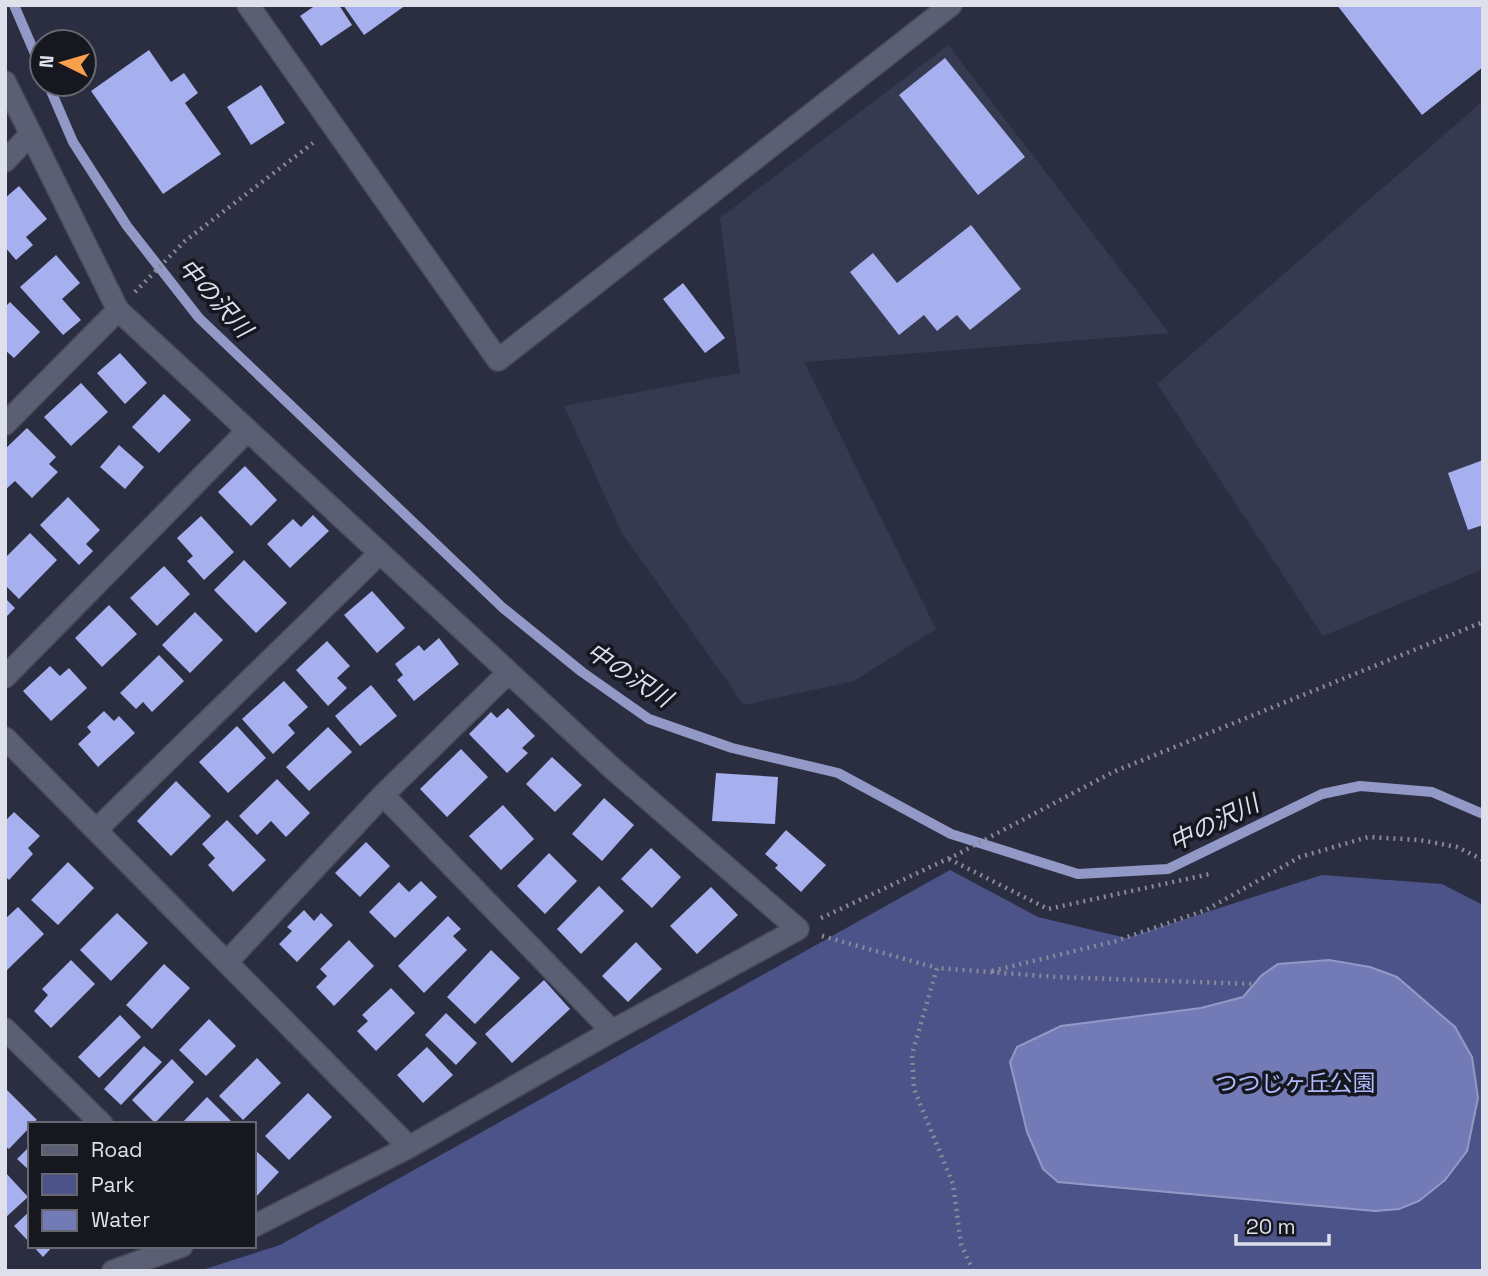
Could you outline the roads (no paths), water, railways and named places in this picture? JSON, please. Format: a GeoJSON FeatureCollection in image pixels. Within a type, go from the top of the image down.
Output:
{"type":"FeatureCollection","features":[{"type":"Feature","properties":{"kind":"street"},"geometry":{"type":"LineString","coordinates":[[248,5],[498,360],[951,5]]}},
{"type":"Feature","properties":{"kind":"street"},"geometry":{"type":"LineString","coordinates":[[5,82],[118,310],[611,768],[798,929],[409,1147],[256,1225]]}},
{"type":"Feature","properties":{"kind":"street"},"geometry":{"type":"LineString","coordinates":[[5,161],[31,134]]}},
{"type":"Feature","properties":{"kind":"street"},"geometry":{"type":"LineString","coordinates":[[5,424],[118,310]]}},
{"type":"Feature","properties":{"kind":"street"},"geometry":{"type":"LineString","coordinates":[[5,677],[247,431]]}},
{"type":"Feature","properties":{"kind":"street"},"geometry":{"type":"LineString","coordinates":[[97,829],[379,554]]}},
{"type":"Feature","properties":{"kind":"street"},"geometry":{"type":"LineString","coordinates":[[227,962],[383,795],[508,673]]}},
{"type":"Feature","properties":{"kind":"street"},"geometry":{"type":"LineString","coordinates":[[5,738],[409,1147]]}},
{"type":"Feature","properties":{"kind":"street"},"geometry":{"type":"LineString","coordinates":[[383,795],[612,1031]]}},
{"type":"Feature","properties":{"kind":"street"},"geometry":{"type":"LineString","coordinates":[[5,1029],[100,1122]]}},
{"type":"Feature","properties":{"kind":"street"},"geometry":{"type":"LineString","coordinates":[[113,1271],[176,1248]]}},
{"type":"Feature","properties":{"kind":"water"},"geometry":{"type":"Polygon","coordinates":[[[1329,960],[1370,967],[1397,977],[1455,1027],[1472,1057],[1478,1098],[1467,1151],[1445,1180],[1419,1201],[1399,1209],[1375,1211],[1058,1182],[1043,1169],[1027,1132],[1010,1062],[1017,1047],[1061,1026],[1201,1008],[1243,997],[1262,975],[1278,964],[1329,960]]]}},
{"type":"Feature","properties":{"kind":"waterway","name":"中の沢川"},"geometry":{"type":"LineString","coordinates":[[14,5],[28,38]]}},
{"type":"Feature","properties":{"kind":"waterway","name":"中の沢川"},"geometry":{"type":"LineString","coordinates":[[54,98],[73,142],[127,226],[199,318],[503,608],[582,672],[649,719],[732,748],[838,773],[951,834],[1078,874],[1168,869],[1322,794],[1360,786],[1432,792],[1483,814]]}},
{"type":"Feature","properties":{"kind":"park label","name":"つつじヶ丘公園"},"geometry":{"type":"Point","coordinates":[1295,1083]}}]}
